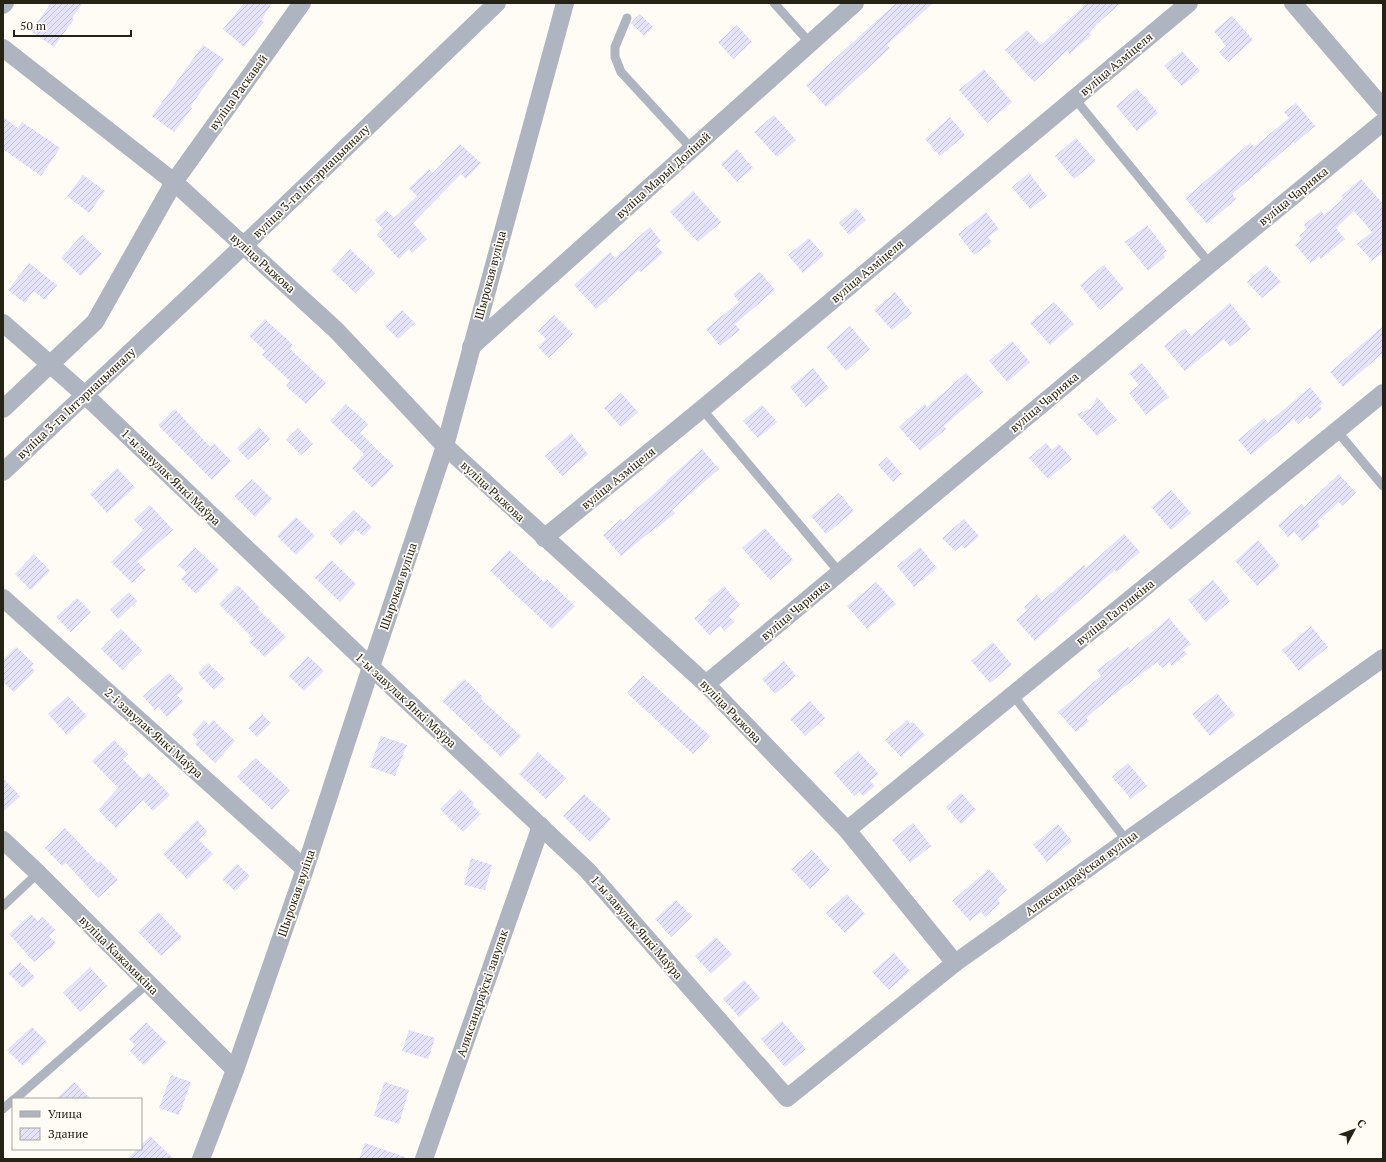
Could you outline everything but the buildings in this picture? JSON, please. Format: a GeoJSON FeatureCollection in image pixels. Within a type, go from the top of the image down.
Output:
{"type":"FeatureCollection","features":[{"type":"Feature","properties":{"kind":"street","name":"вуліца Раскавай"},"geometry":{"type":"LineString","coordinates":[[3,409],[95,322],[174,182],[302,3]]}},
{"type":"Feature","properties":{"kind":"street","name":"вуліца 3-га Інтэрнацыяналу"},"geometry":{"type":"LineString","coordinates":[[3,472],[244,246],[497,3]]}},
{"type":"Feature","properties":{"kind":"street","name":"Шырокая вуліца"},"geometry":{"type":"LineString","coordinates":[[201,1159],[235,1070],[305,869],[445,446],[564,3]]}},
{"type":"Feature","properties":{"kind":"street","name":"вуліца Марыі Долінай"},"geometry":{"type":"LineString","coordinates":[[471,347],[855,3]]}},
{"type":"Feature","properties":{"kind":"street","name":"вуліца Азміцеля"},"geometry":{"type":"LineString","coordinates":[[544,538],[702,409],[1189,3]]}},
{"type":"Feature","properties":{"kind":"street"},"geometry":{"type":"LineString","coordinates":[[1293,3],[1383,108]]}},
{"type":"Feature","properties":{"kind":"street","name":"вуліца Рыжова"},"geometry":{"type":"LineString","coordinates":[[3,48],[174,182],[336,330],[445,446],[544,538],[706,684],[847,830],[955,963]]}},
{"type":"Feature","properties":{"kind":"street","name":"вуліца Чарняка"},"geometry":{"type":"LineString","coordinates":[[706,684],[1210,264],[1383,122]]}},
{"type":"Feature","properties":{"kind":"street","name":"1-ы завулак Янкі Маўра"},"geometry":{"type":"LineString","coordinates":[[3,323],[85,395],[587,870],[786,1098]]}},
{"type":"Feature","properties":{"kind":"street","name":"вуліца Галушкіна"},"geometry":{"type":"LineString","coordinates":[[847,830],[1383,393]]}},
{"type":"Feature","properties":{"kind":"street","name":"2-і завулак Янкі Маўра"},"geometry":{"type":"LineString","coordinates":[[3,598],[305,869]]}},
{"type":"Feature","properties":{"kind":"street","name":"Аляксандраўская вуліца"},"geometry":{"type":"LineString","coordinates":[[786,1098],[955,963],[1383,658]]}},
{"type":"Feature","properties":{"kind":"street","name":"Аляксандраўскі завулак"},"geometry":{"type":"LineString","coordinates":[[424,1159],[541,826]]}},
{"type":"Feature","properties":{"kind":"street","name":"вуліца Кажамякіна"},"geometry":{"type":"LineString","coordinates":[[3,840],[38,873],[235,1070]]}},
{"type":"Feature","properties":{"kind":"lane"},"geometry":{"type":"LineString","coordinates":[[774,3],[810,43]]}},
{"type":"Feature","properties":{"kind":"lane"},"geometry":{"type":"LineString","coordinates":[[627,18],[615,47],[615,57],[621,72],[692,148]]}},
{"type":"Feature","properties":{"kind":"lane"},"geometry":{"type":"LineString","coordinates":[[1075,99],[1210,264]]}},
{"type":"Feature","properties":{"kind":"lane"},"geometry":{"type":"LineString","coordinates":[[702,409],[840,573]]}},
{"type":"Feature","properties":{"kind":"lane"},"geometry":{"type":"LineString","coordinates":[[1337,431],[1383,486]]}},
{"type":"Feature","properties":{"kind":"lane"},"geometry":{"type":"LineString","coordinates":[[1013,695],[1127,840]]}},
{"type":"Feature","properties":{"kind":"lane"},"geometry":{"type":"LineString","coordinates":[[3,906],[38,873]]}},
{"type":"Feature","properties":{"kind":"lane"},"geometry":{"type":"LineString","coordinates":[[16,1098],[148,983]]}},
{"type":"Feature","properties":{"kind":"lane"},"geometry":{"type":"LineString","coordinates":[[3,1109],[12,1102]]}}]}
